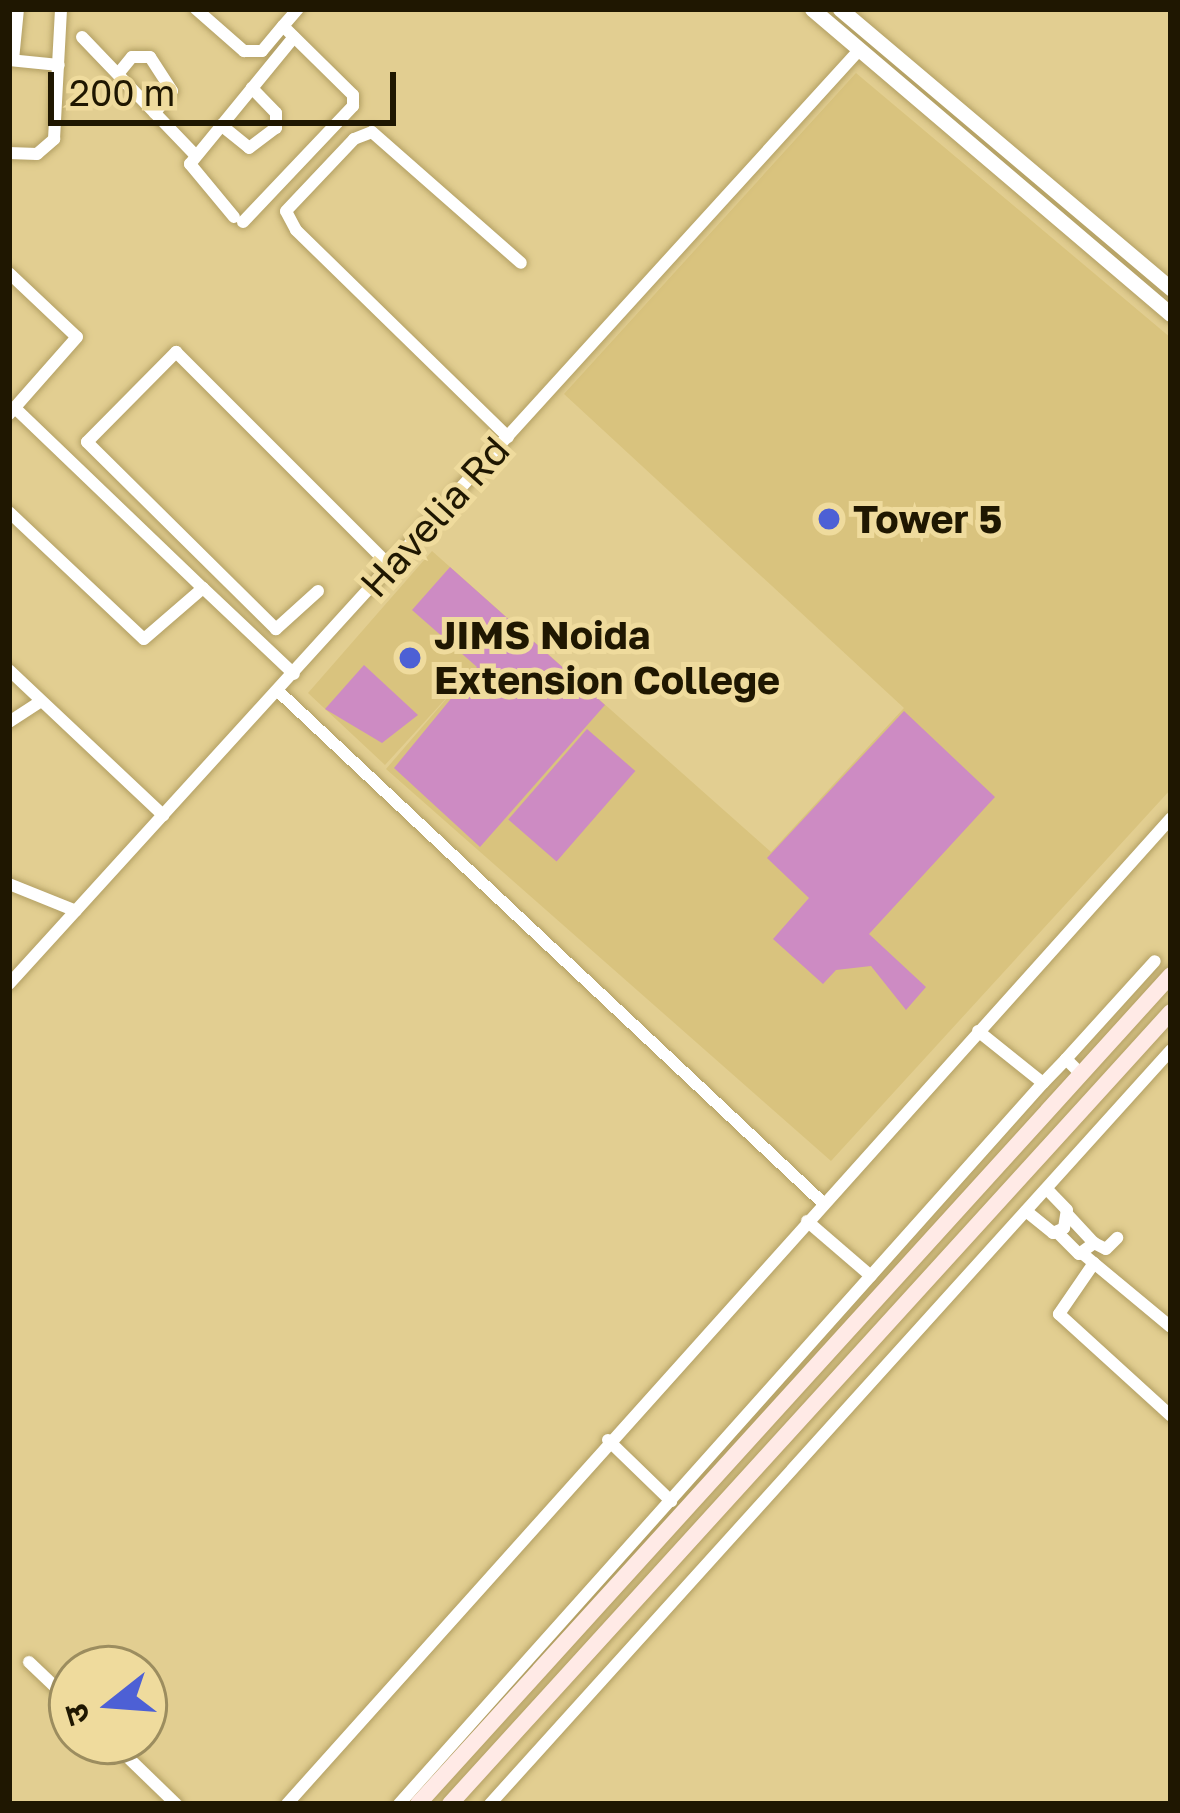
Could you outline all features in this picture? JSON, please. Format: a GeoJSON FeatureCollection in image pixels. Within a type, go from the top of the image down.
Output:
{"type":"FeatureCollection","features":[{"type":"Feature","properties":{"kind":"main road"},"geometry":{"type":"LineString","coordinates":[[418,1804],[1072,1065],[1171,975]]}},
{"type":"Feature","properties":{"kind":"main road"},"geometry":{"type":"LineString","coordinates":[[450,1804],[1171,1012]]}},
{"type":"Feature","properties":{"kind":"street"},"geometry":{"type":"LineString","coordinates":[[18,9],[11,60],[59,64]]}},
{"type":"Feature","properties":{"kind":"street"},"geometry":{"type":"LineString","coordinates":[[9,152],[38,154],[54,139],[61,9]]}},
{"type":"Feature","properties":{"kind":"street"},"geometry":{"type":"LineString","coordinates":[[60,25],[77,9]]}},
{"type":"Feature","properties":{"kind":"street"},"geometry":{"type":"LineString","coordinates":[[196,9],[244,52],[262,51],[298,9]]}},
{"type":"Feature","properties":{"kind":"street"},"geometry":{"type":"LineString","coordinates":[[812,9],[860,50],[908,78],[1171,289]]}},
{"type":"Feature","properties":{"kind":"street"},"geometry":{"type":"LineString","coordinates":[[840,9],[908,78],[1171,314]]}},
{"type":"Feature","properties":{"kind":"street"},"geometry":{"type":"LineString","coordinates":[[284,26],[295,37],[353,95],[353,106],[239,219],[190,172],[195,155],[295,37]]}},
{"type":"Feature","properties":{"kind":"street"},"geometry":{"type":"LineString","coordinates":[[82,37],[195,155]]}},
{"type":"Feature","properties":{"kind":"street","name":"Havelia Rd"},"geometry":{"type":"LineString","coordinates":[[9,984],[860,50]]}},
{"type":"Feature","properties":{"kind":"street"},"geometry":{"type":"LineString","coordinates":[[118,74],[132,57],[150,57],[172,91],[155,113]]}},
{"type":"Feature","properties":{"kind":"street"},"geometry":{"type":"LineString","coordinates":[[220,125],[249,148],[275,128],[275,113],[252,88]]}},
{"type":"Feature","properties":{"kind":"street"},"geometry":{"type":"LineString","coordinates":[[508,437],[296,230],[286,211],[354,140],[372,132],[521,262]]}},
{"type":"Feature","properties":{"kind":"street"},"geometry":{"type":"LineString","coordinates":[[9,273],[76,338],[12,411],[294,674]]}},
{"type":"Feature","properties":{"kind":"street"},"geometry":{"type":"LineString","coordinates":[[318,591],[276,629],[87,442],[176,352],[390,566]]}},
{"type":"Feature","properties":{"kind":"street"},"geometry":{"type":"LineString","coordinates":[[9,512],[144,639],[203,588]]}},
{"type":"Feature","properties":{"kind":"street"},"geometry":{"type":"LineString","coordinates":[[9,670],[163,815]]}},
{"type":"Feature","properties":{"kind":"street"},"geometry":{"type":"LineString","coordinates":[[278,691],[823,1203]]}},
{"type":"Feature","properties":{"kind":"street"},"geometry":{"type":"LineString","coordinates":[[9,722],[41,701]]}},
{"type":"Feature","properties":{"kind":"street"},"geometry":{"type":"LineString","coordinates":[[287,1804],[608,1440],[1171,818]]}},
{"type":"Feature","properties":{"kind":"street"},"geometry":{"type":"LineString","coordinates":[[9,884],[76,911]]}},
{"type":"Feature","properties":{"kind":"street"},"geometry":{"type":"LineString","coordinates":[[399,1804],[1043,1083],[1072,1065],[1155,961]]}},
{"type":"Feature","properties":{"kind":"street"},"geometry":{"type":"LineString","coordinates":[[978,1031],[1043,1083]]}},
{"type":"Feature","properties":{"kind":"street"},"geometry":{"type":"LineString","coordinates":[[490,1804],[1171,1050]]}},
{"type":"Feature","properties":{"kind":"street"},"geometry":{"type":"LineString","coordinates":[[1100,1089],[1119,1109]]}},
{"type":"Feature","properties":{"kind":"street"},"geometry":{"type":"LineString","coordinates":[[1046,1189],[1069,1216],[1090,1253]]}},
{"type":"Feature","properties":{"kind":"street"},"geometry":{"type":"LineString","coordinates":[[1026,1211],[1090,1253],[1171,1327]]}},
{"type":"Feature","properties":{"kind":"street"},"geometry":{"type":"LineString","coordinates":[[1057,1232],[1069,1216]]}},
{"type":"Feature","properties":{"kind":"street"},"geometry":{"type":"LineString","coordinates":[[807,1221],[871,1276]]}},
{"type":"Feature","properties":{"kind":"street"},"geometry":{"type":"LineString","coordinates":[[1117,1238],[1106,1249],[1090,1253],[1059,1314],[1171,1416]]}},
{"type":"Feature","properties":{"kind":"street"},"geometry":{"type":"LineString","coordinates":[[608,1440],[671,1501]]}},
{"type":"Feature","properties":{"kind":"street"},"geometry":{"type":"LineString","coordinates":[[29,1662],[48,1680]]}},
{"type":"Feature","properties":{"kind":"street"},"geometry":{"type":"LineString","coordinates":[[136,1765],[176,1804]]}},
{"type":"Feature","properties":{"kind":"shaded area"},"geometry":{"type":"Polygon","coordinates":[[[856,73],[1171,338],[1171,789],[831,1161],[386,769],[460,683],[385,765],[308,693],[432,551],[771,852],[904,708],[564,394],[856,73]]]}},
{"type":"Feature","properties":{"kind":"shaded area"},"geometry":{"type":"Polygon","coordinates":[[[450,567],[605,705],[480,847],[394,768],[477,667],[412,610],[450,567]]]}},
{"type":"Feature","properties":{"kind":"shaded area"},"geometry":{"type":"Polygon","coordinates":[[[364,665],[418,715],[382,743],[325,709],[364,665]]]}},
{"type":"Feature","properties":{"kind":"shaded area"},"geometry":{"type":"Polygon","coordinates":[[[904,711],[995,797],[869,934],[926,987],[906,1010],[871,966],[836,970],[823,984],[773,939],[809,898],[767,858],[904,711]]]}},
{"type":"Feature","properties":{"kind":"shaded area"},"geometry":{"type":"Polygon","coordinates":[[[587,729],[635,771],[557,862],[508,820],[587,729]]]}},
{"type":"Feature","properties":{"kind":"place","name":"Tower 5"},"geometry":{"type":"Point","coordinates":[829,519]}},
{"type":"Feature","properties":{"kind":"place","name":"JIMS Noida Extension College"},"geometry":{"type":"Point","coordinates":[410,658]}}]}
